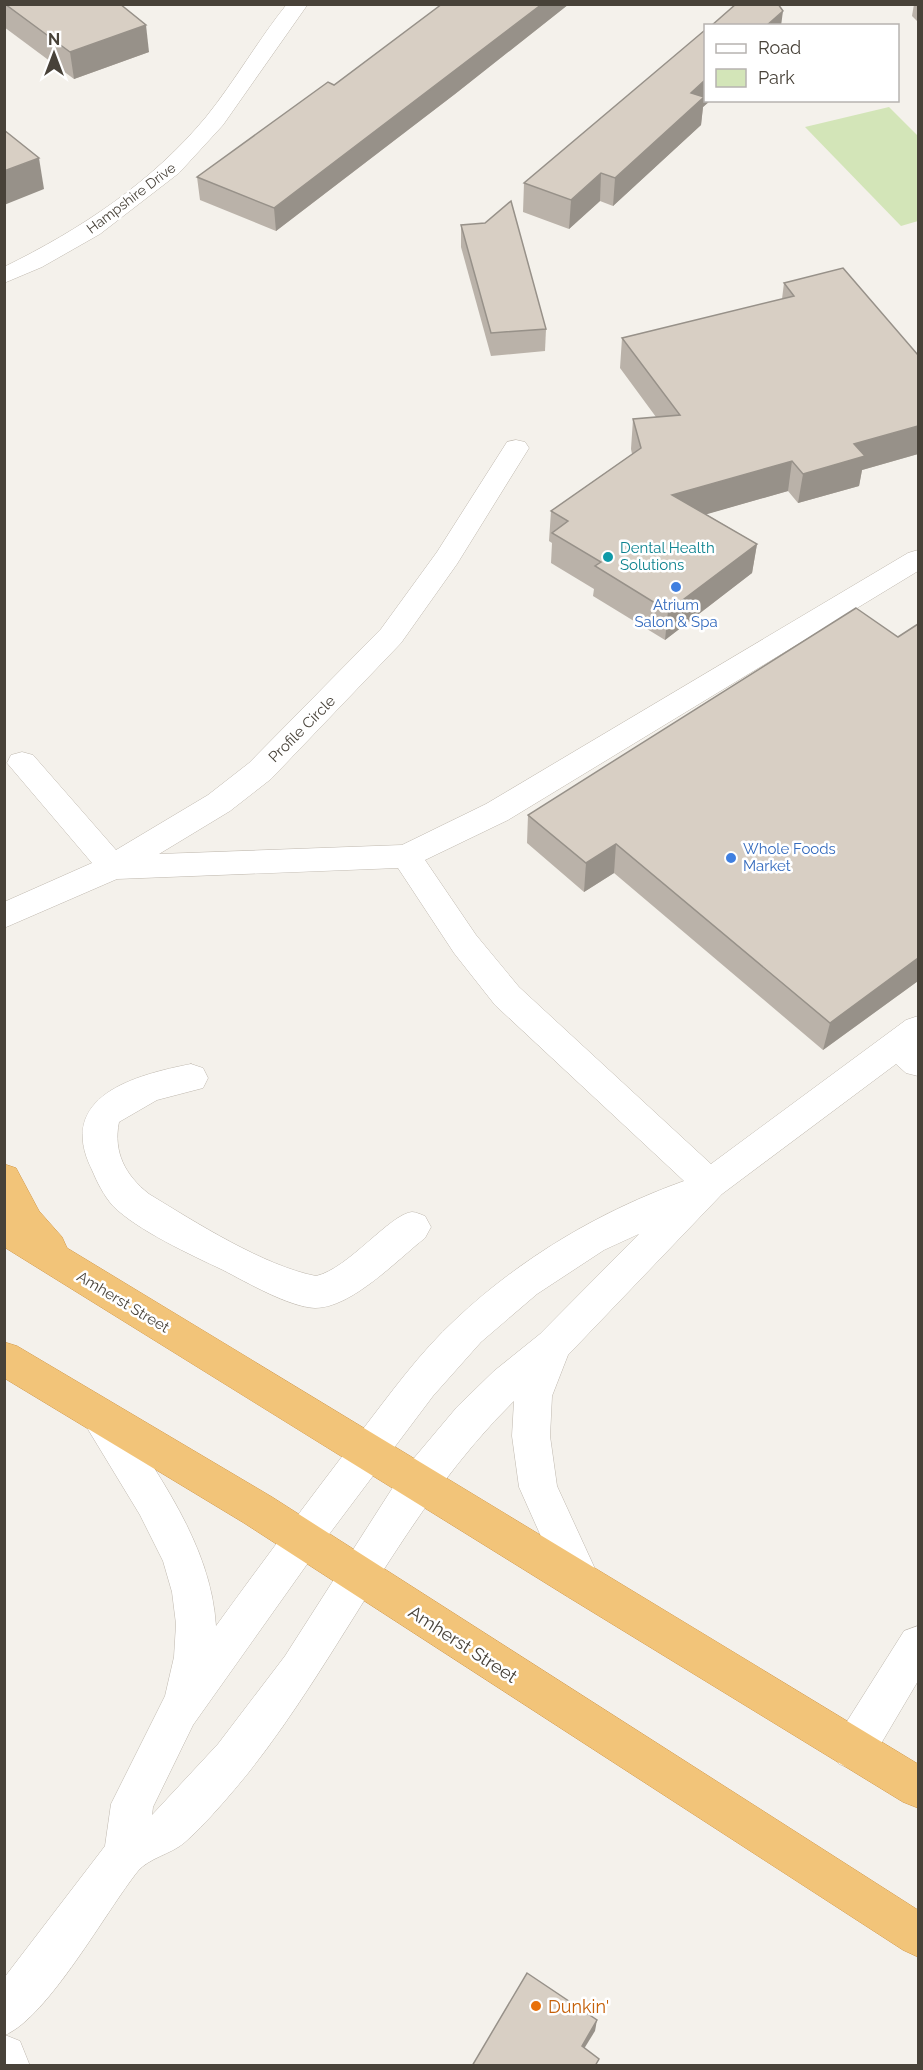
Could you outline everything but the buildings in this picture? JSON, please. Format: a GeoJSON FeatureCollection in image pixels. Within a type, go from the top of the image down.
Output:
{"type":"FeatureCollection","features":[{"type":"Feature","properties":{"kind":"highway"},"geometry":{"type":"LineString","coordinates":[[4,1179],[27,1222],[63,1266]]}},
{"type":"Feature","properties":{"kind":"highway","name":"Amherst Street"},"geometry":{"type":"LineString","coordinates":[[4,1228],[582,1584],[918,1786]]}},
{"type":"Feature","properties":{"kind":"highway","name":"Amherst Street"},"geometry":{"type":"LineString","coordinates":[[4,1358],[102,1419],[258,1510],[301,1540],[918,1935]]}},
{"type":"Feature","properties":{"kind":"street","name":"Hampshire Drive"},"geometry":{"type":"LineString","coordinates":[[4,276],[92,229],[168,172],[213,122],[298,4]]}},
{"type":"Feature","properties":{"kind":"street","name":"Profile Circle"},"geometry":{"type":"LineString","coordinates":[[4,916],[113,867],[219,803],[260,771],[391,636],[428,585],[516,448]]}},
{"type":"Feature","properties":{"kind":"street"},"geometry":{"type":"LineString","coordinates":[[21,763],[113,867],[406,856],[497,812],[918,559]]}},
{"type":"Feature","properties":{"kind":"street"},"geometry":{"type":"LineString","coordinates":[[406,856],[465,944],[507,996],[710,1184]]}},
{"type":"Feature","properties":{"kind":"street"},"geometry":{"type":"LineString","coordinates":[[125,1854],[132,1804],[178,1711],[368,1451],[420,1384],[468,1331],[524,1283],[591,1239],[710,1184],[911,1045]]}},
{"type":"Feature","properties":{"kind":"street"},"geometry":{"type":"LineString","coordinates":[[191,1078],[156,1084],[124,1098],[103,1115],[99,1143],[111,1172],[127,1197],[156,1217],[275,1279],[313,1293],[333,1290],[413,1227]]}},
{"type":"Feature","properties":{"kind":"street"},"geometry":{"type":"LineString","coordinates":[[4,2013],[43,1967],[125,1854],[169,1828],[233,1759],[299,1670],[418,1483],[470,1419],[507,1383],[553,1345],[710,1184]]}},
{"type":"Feature","properties":{"kind":"street"},"geometry":{"type":"LineString","coordinates":[[553,1345],[533,1396],[531,1436],[535,1469],[538,1488],[549,1517],[582,1584]]}},
{"type":"Feature","properties":{"kind":"street"},"geometry":{"type":"LineString","coordinates":[[102,1419],[179,1547],[188,1573],[195,1603],[194,1656],[178,1711]]}},
{"type":"Feature","properties":{"kind":"street"},"geometry":{"type":"LineString","coordinates":[[854,1749],[912,1666]]}},
{"type":"Feature","properties":{"kind":"street"},"geometry":{"type":"LineString","coordinates":[[4,2058],[8,2066]]}},
{"type":"Feature","properties":{"kind":"green space"},"geometry":{"type":"Polygon","coordinates":[[[889,107],[918,136],[918,221],[901,226],[805,127],[889,107]]]}},
{"type":"Feature","properties":{"kind":"place","name":"Dental Health Solutions"},"geometry":{"type":"Point","coordinates":[608,557]}},
{"type":"Feature","properties":{"kind":"place","name":"Atrium Salon & Spa"},"geometry":{"type":"Point","coordinates":[676,587]}},
{"type":"Feature","properties":{"kind":"place","name":"Whole Foods Market"},"geometry":{"type":"Point","coordinates":[731,858]}},
{"type":"Feature","properties":{"kind":"place","name":"Dunkin'"},"geometry":{"type":"Point","coordinates":[536,2006]}}]}
